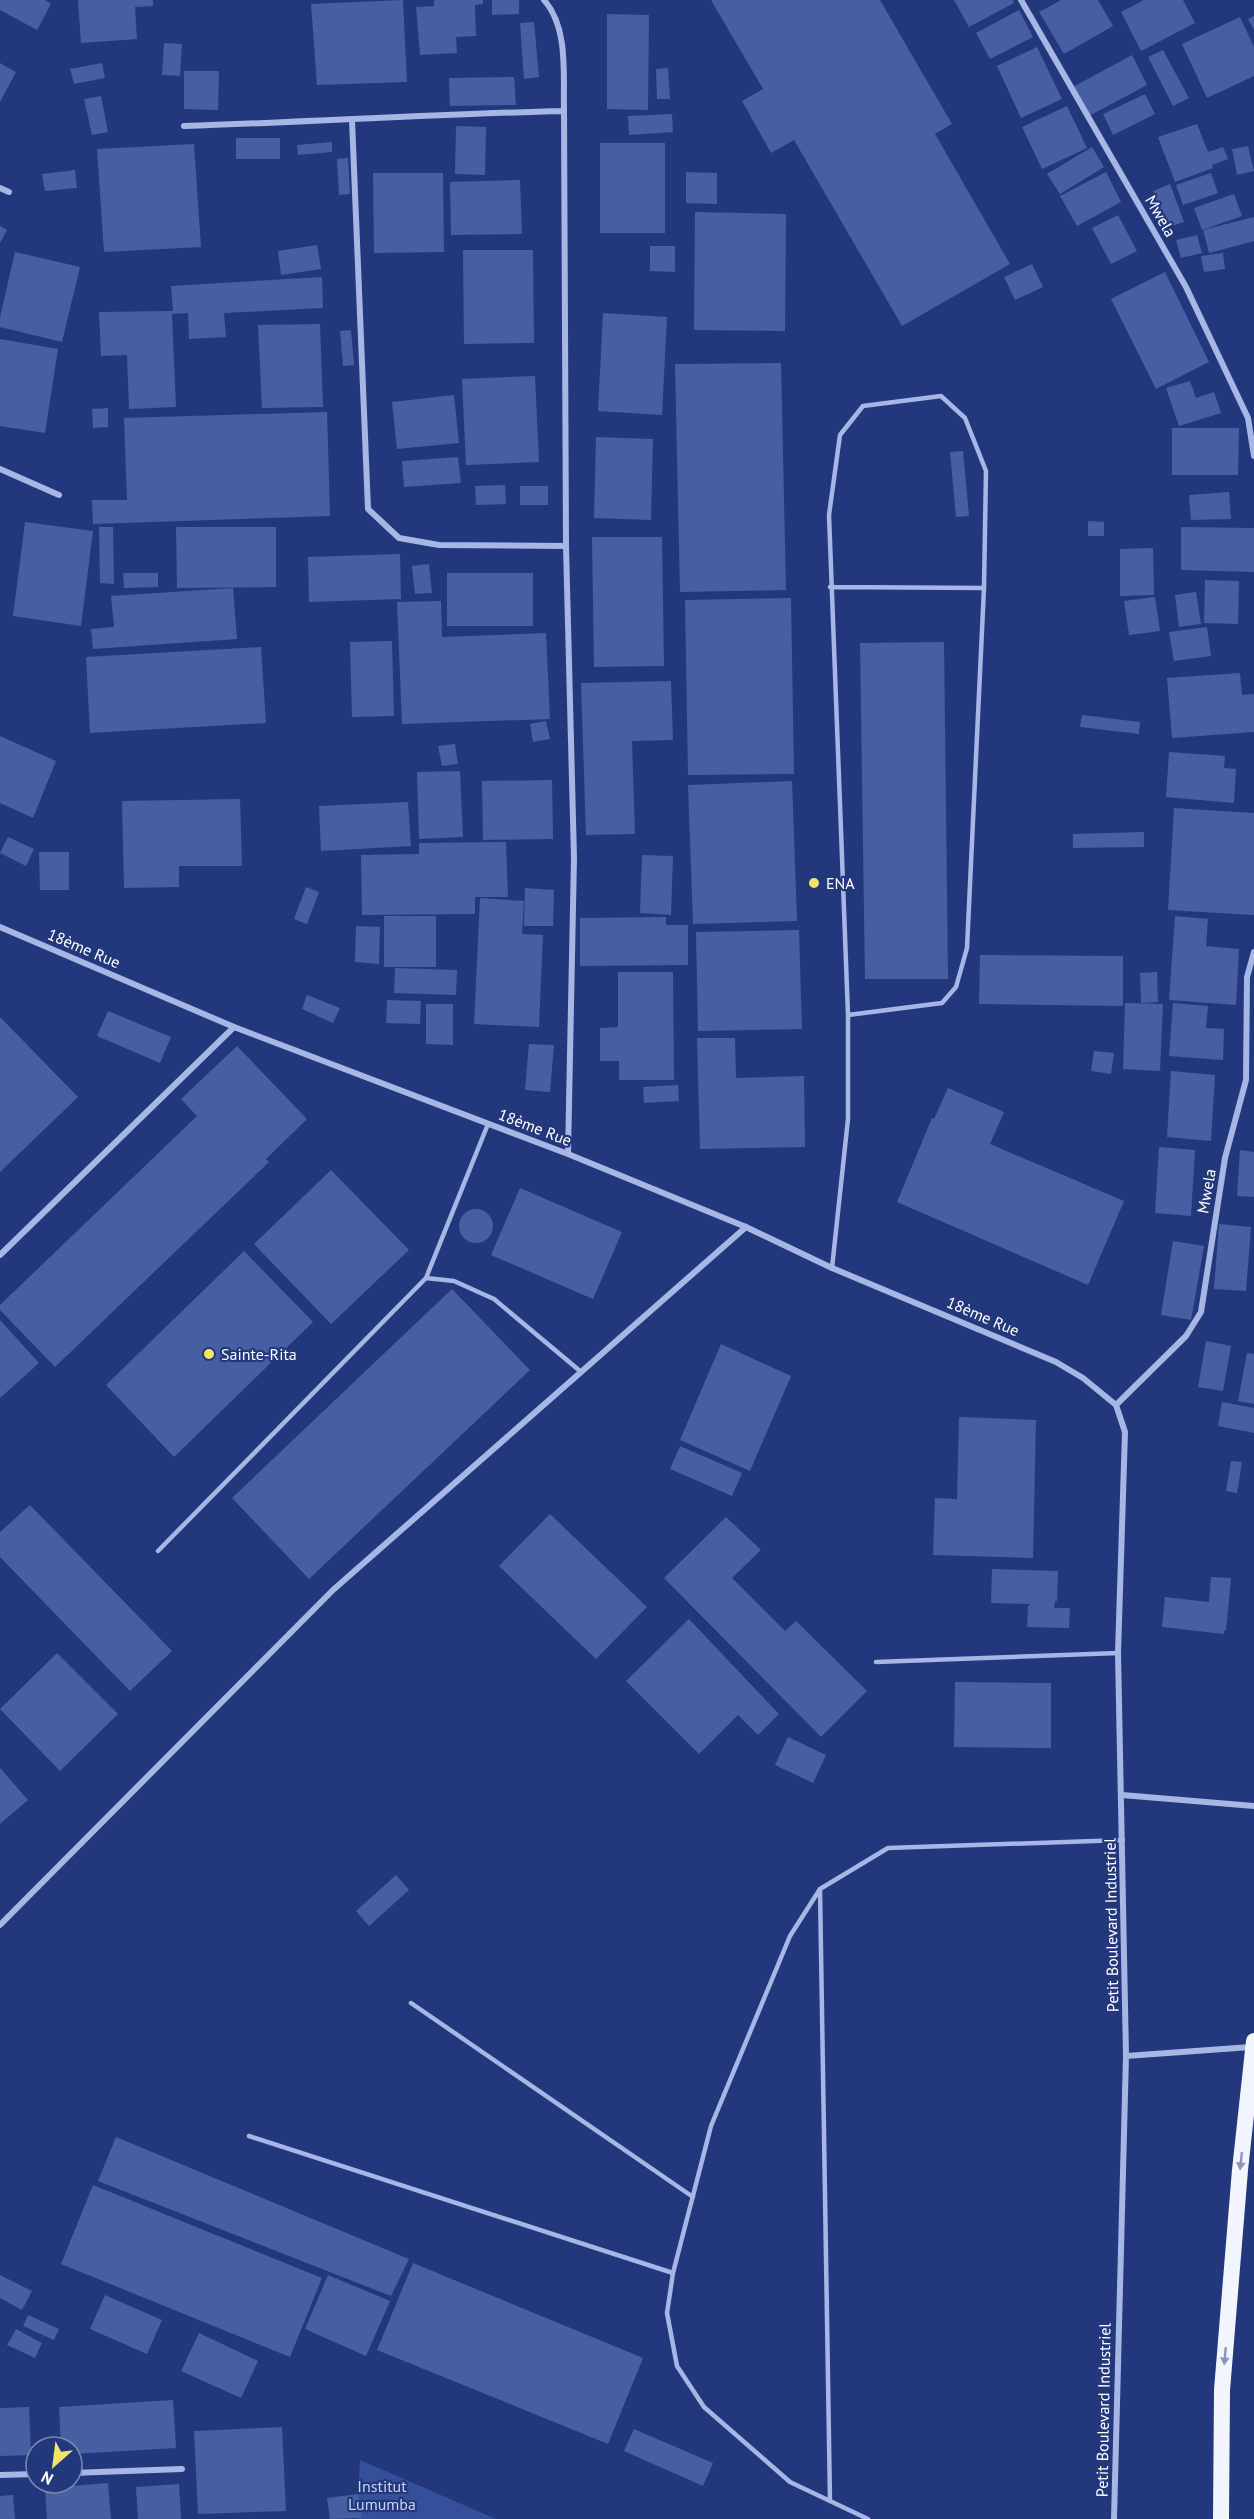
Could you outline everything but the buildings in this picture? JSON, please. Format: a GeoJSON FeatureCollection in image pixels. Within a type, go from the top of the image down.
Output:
{"type":"FeatureCollection","features":[{"type":"Feature","properties":{"kind":"highway"},"geometry":{"type":"LineString","coordinates":[[1221,2519],[1222,2390],[1253,2043]]}},
{"type":"Feature","properties":{"kind":"street"},"geometry":{"type":"LineString","coordinates":[[544,0],[553,10],[563,47],[566,546],[574,858],[568,1154]]}},
{"type":"Feature","properties":{"kind":"street","name":"Mwela"},"geometry":{"type":"LineString","coordinates":[[1023,0],[1186,287],[1248,418],[1254,456]]}},
{"type":"Feature","properties":{"kind":"street"},"geometry":{"type":"LineString","coordinates":[[184,126],[564,111]]}},
{"type":"Feature","properties":{"kind":"street"},"geometry":{"type":"LineString","coordinates":[[352,120],[368,509],[399,538],[439,544],[566,546]]}},
{"type":"Feature","properties":{"kind":"street"},"geometry":{"type":"LineString","coordinates":[[0,188],[9,192]]}},
{"type":"Feature","properties":{"kind":"street"},"geometry":{"type":"LineString","coordinates":[[0,469],[59,495]]}},
{"type":"Feature","properties":{"kind":"street","name":"18ème Rue"},"geometry":{"type":"LineString","coordinates":[[0,927],[234,1027],[568,1154],[746,1227],[832,1268],[1056,1362],[1083,1378],[1116,1405]]}},
{"type":"Feature","properties":{"kind":"street","name":"Mwela"},"geometry":{"type":"LineString","coordinates":[[1116,1405],[1186,1336],[1201,1312],[1225,1158],[1246,1080],[1247,977],[1254,952]]}},
{"type":"Feature","properties":{"kind":"street"},"geometry":{"type":"LineString","coordinates":[[0,1255],[234,1027]]}},
{"type":"Feature","properties":{"kind":"street"},"geometry":{"type":"LineString","coordinates":[[0,1924],[333,1590],[746,1227]]}},
{"type":"Feature","properties":{"kind":"street","name":"Petit Boulevard Industriel"},"geometry":{"type":"LineString","coordinates":[[1114,2519],[1126,2056],[1118,1653],[1125,1432],[1116,1405]]}},
{"type":"Feature","properties":{"kind":"street"},"geometry":{"type":"LineString","coordinates":[[1122,1794],[1254,1806]]}},
{"type":"Feature","properties":{"kind":"street"},"geometry":{"type":"LineString","coordinates":[[1126,2056],[1253,2043]]}},
{"type":"Feature","properties":{"kind":"street"},"geometry":{"type":"LineString","coordinates":[[84,2473],[182,2469]]}},
{"type":"Feature","properties":{"kind":"street"},"geometry":{"type":"LineString","coordinates":[[0,2475],[24,2474]]}},
{"type":"Feature","properties":{"kind":"lane"},"geometry":{"type":"LineString","coordinates":[[832,1268],[848,1119],[848,1015],[829,515],[840,435],[863,406],[941,396],[965,418],[986,471],[984,588],[967,948],[956,987],[942,1003],[848,1015]]}},
{"type":"Feature","properties":{"kind":"lane"},"geometry":{"type":"LineString","coordinates":[[830,587],[984,588]]}},
{"type":"Feature","properties":{"kind":"lane"},"geometry":{"type":"LineString","coordinates":[[158,1551],[426,1278],[488,1124]]}},
{"type":"Feature","properties":{"kind":"lane"},"geometry":{"type":"LineString","coordinates":[[426,1278],[454,1281],[494,1299],[580,1371]]}},
{"type":"Feature","properties":{"kind":"lane"},"geometry":{"type":"LineString","coordinates":[[876,1662],[1118,1653]]}},
{"type":"Feature","properties":{"kind":"lane"},"geometry":{"type":"LineString","coordinates":[[868,2519],[790,2482],[704,2407],[677,2366],[667,2313],[673,2274],[711,2126],[790,1936],[820,1888],[888,1848],[1123,1840]]}},
{"type":"Feature","properties":{"kind":"lane"},"geometry":{"type":"LineString","coordinates":[[820,1888],[830,2501]]}},
{"type":"Feature","properties":{"kind":"lane"},"geometry":{"type":"LineString","coordinates":[[411,2003],[693,2197]]}},
{"type":"Feature","properties":{"kind":"lane"},"geometry":{"type":"LineString","coordinates":[[249,2136],[673,2274]]}},
{"type":"Feature","properties":{"kind":"green space","name":"Institut Lumumba"},"geometry":{"type":"Polygon","coordinates":[[[360,2460],[496,2519],[357,2519],[360,2460]]]}},
{"type":"Feature","properties":{"kind":"place","name":"ENA"},"geometry":{"type":"Point","coordinates":[814,883]}},
{"type":"Feature","properties":{"kind":"place","name":"Sainte-Rita"},"geometry":{"type":"Point","coordinates":[209,1354]}}]}
